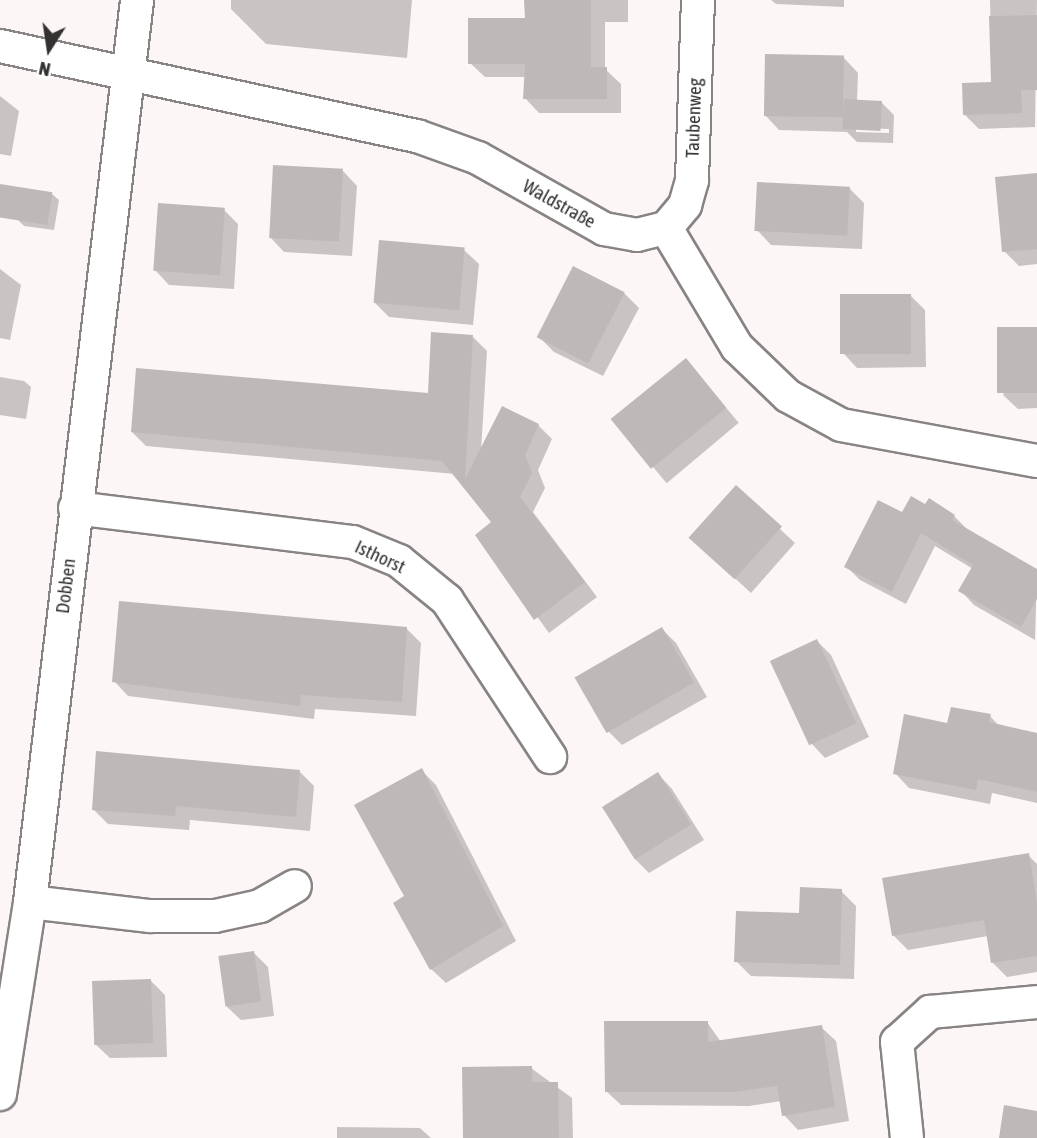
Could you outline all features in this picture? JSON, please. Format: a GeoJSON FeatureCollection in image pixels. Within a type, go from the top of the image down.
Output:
{"type":"FeatureCollection","features":[{"type":"Feature","properties":{"kind":"street","name":"Dobben"},"geometry":{"type":"LineString","coordinates":[[0,1094],[30,902],[137,0]]}},
{"type":"Feature","properties":{"kind":"street","name":"Taubenweg"},"geometry":{"type":"LineString","coordinates":[[666,228],[685,205],[692,180],[698,0]]}},
{"type":"Feature","properties":{"kind":"street","name":"Waldstraße"},"geometry":{"type":"LineString","coordinates":[[0,46],[127,77],[417,136],[478,158],[604,229],[637,235],[666,228]]}},
{"type":"Feature","properties":{"kind":"street"},"geometry":{"type":"LineString","coordinates":[[666,228],[737,347],[788,396],[841,425],[1037,461]]}},
{"type":"Feature","properties":{"kind":"street","name":"Isthorst"},"geometry":{"type":"LineString","coordinates":[[75,508],[353,542],[399,561],[447,600],[550,757]]}},
{"type":"Feature","properties":{"kind":"street"},"geometry":{"type":"LineString","coordinates":[[30,902],[149,916],[215,916],[260,906],[295,887]]}},
{"type":"Feature","properties":{"kind":"street"},"geometry":{"type":"LineString","coordinates":[[907,1138],[897,1042],[930,1012],[1037,1002]]}},
{"type":"Feature","properties":{"kind":"building"},"geometry":{"type":"Polygon","coordinates":[[[524,0],[591,0],[591,67],[607,67],[607,99],[523,99],[525,64],[468,64],[468,18],[525,18],[524,0]]]}},
{"type":"Feature","properties":{"kind":"building"},"geometry":{"type":"Polygon","coordinates":[[[1037,15],[1037,90],[1021,90],[1022,113],[963,115],[962,83],[991,82],[989,16],[1037,15]]]}},
{"type":"Feature","properties":{"kind":"building"},"geometry":{"type":"Polygon","coordinates":[[[765,54],[844,55],[843,117],[764,116],[765,54]]]}},
{"type":"Feature","properties":{"kind":"building"},"geometry":{"type":"Polygon","coordinates":[[[844,99],[882,101],[880,131],[842,129],[844,99]]]}},
{"type":"Feature","properties":{"kind":"building"},"geometry":{"type":"Polygon","coordinates":[[[273,165],[343,169],[339,242],[269,238],[273,165]]]}},
{"type":"Feature","properties":{"kind":"building"},"geometry":{"type":"Polygon","coordinates":[[[1037,173],[1037,249],[1002,252],[995,177],[1037,173]]]}},
{"type":"Feature","properties":{"kind":"building"},"geometry":{"type":"Polygon","coordinates":[[[757,182],[850,187],[847,236],[754,231],[757,182]]]}},
{"type":"Feature","properties":{"kind":"building"},"geometry":{"type":"Polygon","coordinates":[[[0,184],[52,192],[47,225],[0,217],[0,184]]]}},
{"type":"Feature","properties":{"kind":"building"},"geometry":{"type":"Polygon","coordinates":[[[158,203],[225,208],[220,276],[153,271],[158,203]]]}},
{"type":"Feature","properties":{"kind":"building"},"geometry":{"type":"Polygon","coordinates":[[[379,240],[465,247],[459,310],[374,303],[379,240]]]}},
{"type":"Feature","properties":{"kind":"building"},"geometry":{"type":"Polygon","coordinates":[[[573,266],[625,292],[588,364],[537,337],[573,266]]]}},
{"type":"Feature","properties":{"kind":"building"},"geometry":{"type":"Polygon","coordinates":[[[840,294],[911,294],[911,354],[840,354],[840,294]]]}},
{"type":"Feature","properties":{"kind":"building"},"geometry":{"type":"Polygon","coordinates":[[[997,327],[1037,327],[1037,393],[997,393],[997,327]]]}},
{"type":"Feature","properties":{"kind":"building"},"geometry":{"type":"Polygon","coordinates":[[[431,332],[473,335],[465,479],[502,406],[539,424],[525,455],[532,473],[520,497],[585,582],[534,620],[475,535],[491,522],[442,461],[131,432],[136,368],[428,393],[431,332]]]}},
{"type":"Feature","properties":{"kind":"building"},"geometry":{"type":"Polygon","coordinates":[[[686,358],[726,408],[651,469],[611,419],[686,358]]]}},
{"type":"Feature","properties":{"kind":"building"},"geometry":{"type":"Polygon","coordinates":[[[736,485],[782,526],[735,579],[688,538],[736,485]]]}},
{"type":"Feature","properties":{"kind":"building"},"geometry":{"type":"Polygon","coordinates":[[[911,496],[925,504],[929,498],[955,515],[952,520],[1037,569],[1037,599],[1021,627],[958,591],[973,565],[921,533],[892,592],[844,567],[878,500],[902,512],[911,496]]]}},
{"type":"Feature","properties":{"kind":"building"},"geometry":{"type":"Polygon","coordinates":[[[119,601],[407,627],[402,702],[301,695],[300,706],[112,682],[119,601]]]}},
{"type":"Feature","properties":{"kind":"building"},"geometry":{"type":"Polygon","coordinates":[[[662,627],[694,682],[607,733],[575,678],[662,627]]]}},
{"type":"Feature","properties":{"kind":"building"},"geometry":{"type":"Polygon","coordinates":[[[817,639],[856,723],[809,745],[770,661],[817,639]]]}},
{"type":"Feature","properties":{"kind":"building"},"geometry":{"type":"Polygon","coordinates":[[[951,707],[991,714],[989,722],[1037,733],[1037,792],[978,779],[976,790],[893,774],[904,714],[947,723],[951,707]]]}},
{"type":"Feature","properties":{"kind":"building"},"geometry":{"type":"Polygon","coordinates":[[[96,751],[300,770],[296,817],[176,806],[175,816],[92,810],[96,751]]]}},
{"type":"Feature","properties":{"kind":"building"},"geometry":{"type":"Polygon","coordinates":[[[422,768],[503,926],[430,970],[393,903],[404,896],[354,805],[422,768]]]}},
{"type":"Feature","properties":{"kind":"building"},"geometry":{"type":"Polygon","coordinates":[[[658,772],[691,825],[635,860],[602,807],[658,772]]]}},
{"type":"Feature","properties":{"kind":"building"},"geometry":{"type":"Polygon","coordinates":[[[1029,853],[1037,903],[1037,956],[991,963],[984,920],[892,936],[882,878],[1029,853]]]}},
{"type":"Feature","properties":{"kind":"building"},"geometry":{"type":"Polygon","coordinates":[[[800,887],[842,889],[840,965],[734,962],[736,911],[799,913],[800,887]]]}},
{"type":"Feature","properties":{"kind":"building"},"geometry":{"type":"Polygon","coordinates":[[[254,951],[261,1002],[225,1007],[218,956],[254,951]]]}},
{"type":"Feature","properties":{"kind":"building"},"geometry":{"type":"Polygon","coordinates":[[[151,979],[153,1043],[94,1045],[92,981],[151,979]]]}},
{"type":"Feature","properties":{"kind":"building"},"geometry":{"type":"Polygon","coordinates":[[[604,1021],[708,1021],[708,1042],[822,1025],[835,1107],[782,1116],[777,1086],[734,1092],[605,1092],[604,1021]]]}},
{"type":"Feature","properties":{"kind":"building"},"geometry":{"type":"Polygon","coordinates":[[[532,1066],[532,1082],[558,1082],[559,1138],[463,1138],[462,1067],[532,1066]]]}},
{"type":"Feature","properties":{"kind":"building"},"geometry":{"type":"Polygon","coordinates":[[[1004,1105],[1037,1111],[1037,1138],[999,1138],[1004,1105]]]}}]}
